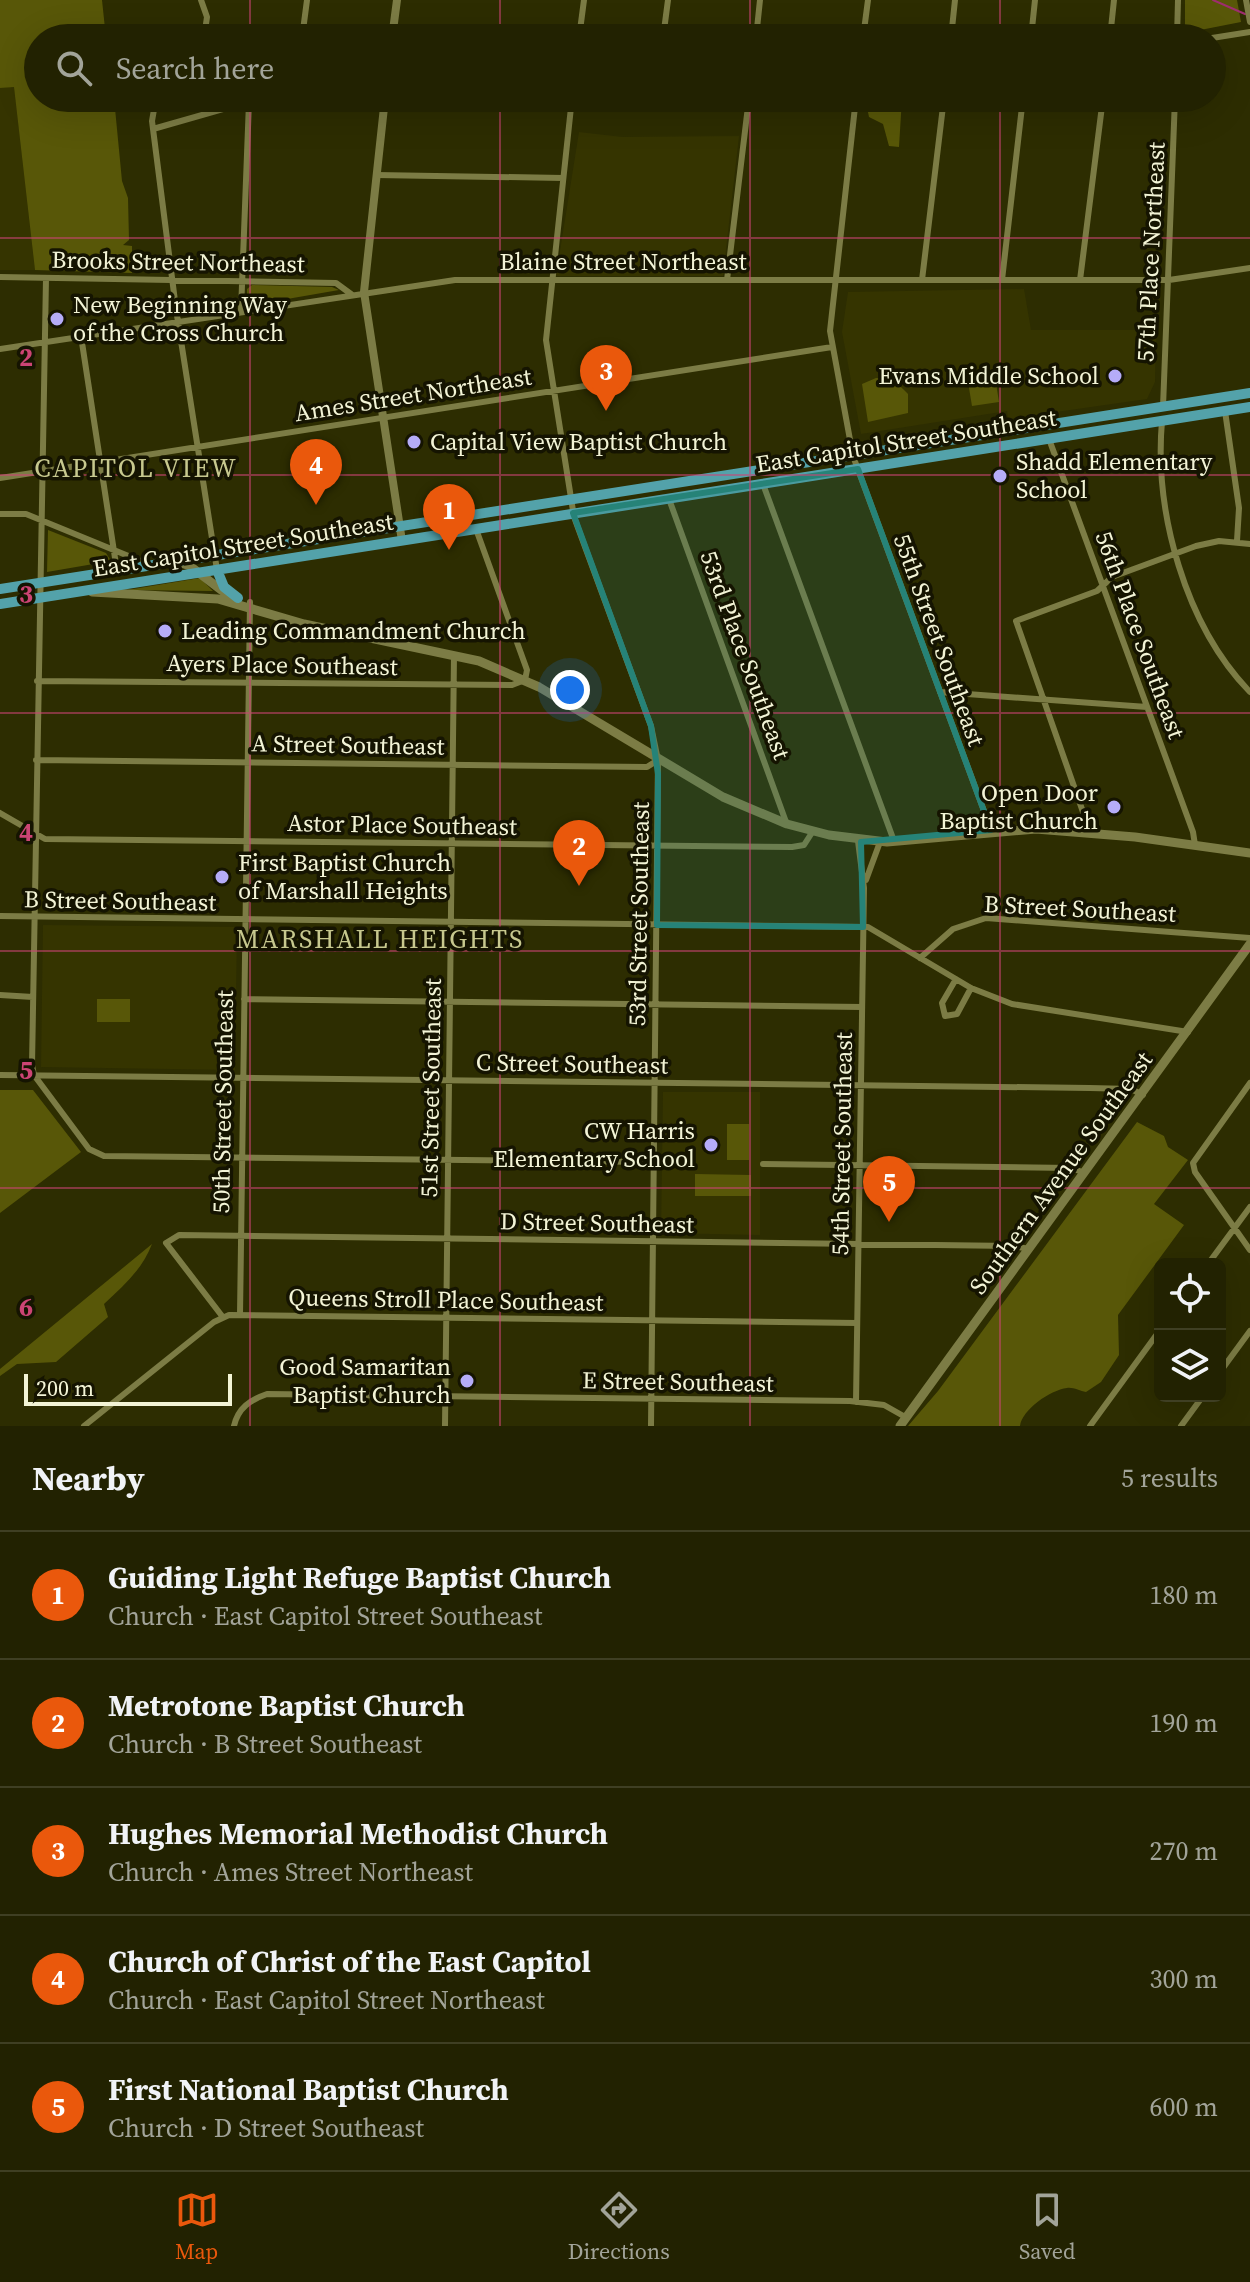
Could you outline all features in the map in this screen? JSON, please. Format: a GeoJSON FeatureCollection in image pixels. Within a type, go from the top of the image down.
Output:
{"type":"FeatureCollection","features":[{"type":"Feature","properties":{"kind":"main road"},"geometry":{"type":"LineString","coordinates":[[0,589],[38,591],[117,571],[176,561],[571,500],[855,462],[1250,393]]}},
{"type":"Feature","properties":{"kind":"main road","name":"East Capitol Street Southeast"},"geometry":{"type":"LineString","coordinates":[[0,604],[38,591],[80,591],[763,484],[855,462],[1049,439],[1250,407]]}},
{"type":"Feature","properties":{"kind":"main road"},"geometry":{"type":"LineString","coordinates":[[176,561],[198,572],[222,594],[238,598]]}},
{"type":"Feature","properties":{"kind":"main road"},"geometry":{"type":"LineString","coordinates":[[217,570],[224,587],[250,605],[269,612],[334,631],[454,655],[525,680],[723,797],[787,824],[858,841],[894,842],[991,830],[1090,832],[1250,853]]}},
{"type":"Feature","properties":{"kind":"main road"},"geometry":{"type":"LineString","coordinates":[[80,591],[205,597],[250,605]]}},
{"type":"Feature","properties":{"kind":"main road","name":"Southern Avenue Southeast"},"geometry":{"type":"LineString","coordinates":[[903,1422],[1143,1095],[1250,941]]}},
{"type":"Feature","properties":{"kind":"street"},"geometry":{"type":"LineString","coordinates":[[201,0],[207,17],[206,24]]}},
{"type":"Feature","properties":{"kind":"street"},"geometry":{"type":"LineString","coordinates":[[304,24],[307,0]]}},
{"type":"Feature","properties":{"kind":"street"},"geometry":{"type":"LineString","coordinates":[[394,24],[397,0]]}},
{"type":"Feature","properties":{"kind":"street"},"geometry":{"type":"LineString","coordinates":[[581,24],[584,0]]}},
{"type":"Feature","properties":{"kind":"street"},"geometry":{"type":"LineString","coordinates":[[665,24],[668,0]]}},
{"type":"Feature","properties":{"kind":"street"},"geometry":{"type":"LineString","coordinates":[[757,24],[760,0]]}},
{"type":"Feature","properties":{"kind":"street"},"geometry":{"type":"LineString","coordinates":[[865,24],[868,0]]}},
{"type":"Feature","properties":{"kind":"street"},"geometry":{"type":"LineString","coordinates":[[952,24],[955,0]]}},
{"type":"Feature","properties":{"kind":"street"},"geometry":{"type":"LineString","coordinates":[[1032,24],[1035,0]]}},
{"type":"Feature","properties":{"kind":"street"},"geometry":{"type":"LineString","coordinates":[[1111,24],[1114,0]]}},
{"type":"Feature","properties":{"kind":"street"},"geometry":{"type":"LineString","coordinates":[[1177,24],[1178,0]]}},
{"type":"Feature","properties":{"kind":"street"},"geometry":{"type":"LineString","coordinates":[[1248,3],[1250,22]]}},
{"type":"Feature","properties":{"kind":"street"},"geometry":{"type":"LineString","coordinates":[[1226,36],[1250,32]]}},
{"type":"Feature","properties":{"kind":"street"},"geometry":{"type":"LineString","coordinates":[[155,112],[153,129],[172,281],[217,570]]}},
{"type":"Feature","properties":{"kind":"street"},"geometry":{"type":"LineString","coordinates":[[153,129],[213,112]]}},
{"type":"Feature","properties":{"kind":"street"},"geometry":{"type":"LineString","coordinates":[[241,311],[249,112]]}},
{"type":"Feature","properties":{"kind":"street"},"geometry":{"type":"LineString","coordinates":[[383,112],[364,292],[402,541]]}},
{"type":"Feature","properties":{"kind":"street","name":"53rd Street Southeast"},"geometry":{"type":"LineString","coordinates":[[570,112],[545,332],[573,513],[651,726],[658,760],[651,1426]]}},
{"type":"Feature","properties":{"kind":"street"},"geometry":{"type":"LineString","coordinates":[[727,280],[747,112]]}},
{"type":"Feature","properties":{"kind":"street","name":"55th Street Southeast"},"geometry":{"type":"LineString","coordinates":[[855,112],[830,318],[832,347],[855,462],[991,830]]}},
{"type":"Feature","properties":{"kind":"street"},"geometry":{"type":"LineString","coordinates":[[922,280],[942,112]]}},
{"type":"Feature","properties":{"kind":"street"},"geometry":{"type":"LineString","coordinates":[[1002,280],[1021,112]]}},
{"type":"Feature","properties":{"kind":"street"},"geometry":{"type":"LineString","coordinates":[[1080,280],[1101,112]]}},
{"type":"Feature","properties":{"kind":"street","name":"57th Place Northeast"},"geometry":{"type":"LineString","coordinates":[[1163,407],[1175,112]]}},
{"type":"Feature","properties":{"kind":"street"},"geometry":{"type":"LineString","coordinates":[[376,175],[563,178]]}},
{"type":"Feature","properties":{"kind":"street","name":"Blaine Street Northeast"},"geometry":{"type":"LineString","coordinates":[[0,349],[455,280],[1169,280],[1250,268]]}},
{"type":"Feature","properties":{"kind":"street","name":"Brooks Street Northeast"},"geometry":{"type":"LineString","coordinates":[[0,277],[336,283],[351,294]]}},
{"type":"Feature","properties":{"kind":"street"},"geometry":{"type":"LineString","coordinates":[[46,278],[38,591],[34,1075],[89,1149],[107,1156],[654,1162]]}},
{"type":"Feature","properties":{"kind":"street"},"geometry":{"type":"LineString","coordinates":[[81,336],[117,571]]}},
{"type":"Feature","properties":{"kind":"street","name":"Ames Street Northeast"},"geometry":{"type":"LineString","coordinates":[[0,478],[832,347]]}},
{"type":"Feature","properties":{"kind":"street"},"geometry":{"type":"LineString","coordinates":[[1225,411],[1239,508],[1237,541]]}},
{"type":"Feature","properties":{"kind":"street"},"geometry":{"type":"LineString","coordinates":[[1162,421],[1161,490],[1176,553],[1203,620],[1227,663],[1250,692]]}},
{"type":"Feature","properties":{"kind":"street","name":"56th Place Southeast"},"geometry":{"type":"LineString","coordinates":[[1049,439],[1193,832],[1195,845]]}},
{"type":"Feature","properties":{"kind":"street"},"geometry":{"type":"LineString","coordinates":[[763,484],[894,842]]}},
{"type":"Feature","properties":{"kind":"street","name":"53rd Place Southeast"},"geometry":{"type":"LineString","coordinates":[[669,499],[787,824]]}},
{"type":"Feature","properties":{"kind":"street"},"geometry":{"type":"LineString","coordinates":[[0,514],[18,513],[40,520],[152,565]]}},
{"type":"Feature","properties":{"kind":"street"},"geometry":{"type":"LineString","coordinates":[[476,529],[527,670],[525,680]]}},
{"type":"Feature","properties":{"kind":"street"},"geometry":{"type":"LineString","coordinates":[[1090,832],[1016,621],[1097,591],[1112,577],[1176,553],[1212,542],[1250,544]]}},
{"type":"Feature","properties":{"kind":"street","name":"50th Street Southeast"},"geometry":{"type":"LineString","coordinates":[[240,1315],[250,605]]}},
{"type":"Feature","properties":{"kind":"street","name":"51st Street Southeast"},"geometry":{"type":"LineString","coordinates":[[445,1426],[454,655]]}},
{"type":"Feature","properties":{"kind":"street","name":"Ayers Place Southeast"},"geometry":{"type":"LineString","coordinates":[[37,681],[511,686],[525,680]]}},
{"type":"Feature","properties":{"kind":"street"},"geometry":{"type":"LineString","coordinates":[[940,692],[1147,707]]}},
{"type":"Feature","properties":{"kind":"street","name":"A Street Southeast"},"geometry":{"type":"LineString","coordinates":[[36,760],[647,767],[658,760]]}},
{"type":"Feature","properties":{"kind":"street","name":"Astor Place Southeast"},"geometry":{"type":"LineString","coordinates":[[0,813],[45,839],[795,847],[804,845],[813,831]]}},
{"type":"Feature","properties":{"kind":"street","name":"54th Street Southeast"},"geometry":{"type":"LineString","coordinates":[[856,1402],[864,888],[858,841]]}},
{"type":"Feature","properties":{"kind":"street","name":"54th Street Southeast"},"geometry":{"type":"LineString","coordinates":[[864,888],[880,842]]}},
{"type":"Feature","properties":{"kind":"street","name":"B Street Southeast"},"geometry":{"type":"LineString","coordinates":[[0,916],[863,927]]}},
{"type":"Feature","properties":{"kind":"street","name":"B Street Southeast"},"geometry":{"type":"LineString","coordinates":[[920,958],[953,929],[986,918],[1250,941]]}},
{"type":"Feature","properties":{"kind":"street"},"geometry":{"type":"LineString","coordinates":[[863,927],[875,930],[971,988],[1045,1012],[1176,1027],[1188,1032]]}},
{"type":"Feature","properties":{"kind":"street"},"geometry":{"type":"LineString","coordinates":[[956,979],[941,1007],[945,1016],[957,1014],[971,988]]}},
{"type":"Feature","properties":{"kind":"street"},"geometry":{"type":"LineString","coordinates":[[0,995],[33,997]]}},
{"type":"Feature","properties":{"kind":"street"},"geometry":{"type":"LineString","coordinates":[[244,999],[862,1007]]}},
{"type":"Feature","properties":{"kind":"street","name":"C Street Southeast"},"geometry":{"type":"LineString","coordinates":[[0,1075],[1131,1089],[1143,1095]]}},
{"type":"Feature","properties":{"kind":"street"},"geometry":{"type":"LineString","coordinates":[[1250,1083],[1193,1161],[1194,1170],[1250,1250]]}},
{"type":"Feature","properties":{"kind":"street"},"geometry":{"type":"LineString","coordinates":[[763,1164],[1071,1168],[1085,1173]]}},
{"type":"Feature","properties":{"kind":"street"},"geometry":{"type":"LineString","coordinates":[[1212,1258],[1250,1207]]}},
{"type":"Feature","properties":{"kind":"street","name":"D Street Southeast"},"geometry":{"type":"LineString","coordinates":[[222,1316],[166,1243],[179,1235],[1013,1246],[1029,1249]]}},
{"type":"Feature","properties":{"kind":"street"},"geometry":{"type":"LineString","coordinates":[[84,1426],[222,1316]]}},
{"type":"Feature","properties":{"kind":"street","name":"Queens Stroll Place Southeast"},"geometry":{"type":"LineString","coordinates":[[222,1316],[857,1323]]}},
{"type":"Feature","properties":{"kind":"street"},"geometry":{"type":"LineString","coordinates":[[1226,1364],[1250,1331]]}},
{"type":"Feature","properties":{"kind":"street"},"geometry":{"type":"LineString","coordinates":[[1090,1426],[1154,1338]]}},
{"type":"Feature","properties":{"kind":"street","name":"E Street Southeast"},"geometry":{"type":"LineString","coordinates":[[234,1426],[238,1413],[246,1405],[267,1394],[856,1402],[884,1405],[903,1422]]}},
{"type":"Feature","properties":{"kind":"street"},"geometry":{"type":"LineString","coordinates":[[1181,1426],[1199,1402]]}},
{"type":"Feature","properties":{"kind":"highlighted area"},"geometry":{"type":"Polygon","coordinates":[[[858,469],[991,830],[861,842],[863,927],[657,925],[658,774],[651,726],[573,513],[858,469]]]}},
{"type":"Feature","properties":{"kind":"shaded area"},"geometry":{"type":"Polygon","coordinates":[[[0,0],[102,0],[105,24],[24,24],[24,112],[115,112],[122,181],[128,198],[129,240],[123,245],[132,246],[132,273],[35,270],[14,87],[0,88],[0,0]]]}},
{"type":"Feature","properties":{"kind":"shaded area"},"geometry":{"type":"Polygon","coordinates":[[[1185,0],[1237,0],[1241,22],[1226,25],[1185,24],[1185,0]]]}},
{"type":"Feature","properties":{"kind":"shaded area"},"geometry":{"type":"Polygon","coordinates":[[[14,86],[35,270],[0,270],[0,88],[14,86]]]}},
{"type":"Feature","properties":{"kind":"shaded area"},"geometry":{"type":"Polygon","coordinates":[[[868,112],[901,112],[899,147],[889,146],[883,124],[869,117],[868,112]]]}},
{"type":"Feature","properties":{"kind":"shaded area"},"geometry":{"type":"Polygon","coordinates":[[[579,132],[622,137],[739,136],[723,276],[556,276],[579,132]]]}},
{"type":"Feature","properties":{"kind":"shaded area"},"geometry":{"type":"Polygon","coordinates":[[[252,285],[332,287],[339,290],[252,305],[247,300],[247,289],[252,285]]]}},
{"type":"Feature","properties":{"kind":"shaded area"},"geometry":{"type":"Polygon","coordinates":[[[1024,289],[1031,330],[1156,330],[1155,382],[1147,399],[1008,419],[1007,411],[861,434],[842,332],[848,292],[1024,289]]]}},
{"type":"Feature","properties":{"kind":"shaded area"},"geometry":{"type":"Polygon","coordinates":[[[995,377],[999,402],[972,406],[968,382],[995,377]]]}},
{"type":"Feature","properties":{"kind":"shaded area"},"geometry":{"type":"Polygon","coordinates":[[[876,378],[894,382],[908,394],[908,413],[868,422],[862,384],[876,378]]]}},
{"type":"Feature","properties":{"kind":"shaded area"},"geometry":{"type":"Polygon","coordinates":[[[48,530],[106,553],[111,561],[47,572],[48,530]]]}},
{"type":"Feature","properties":{"kind":"shaded area"},"geometry":{"type":"Polygon","coordinates":[[[200,578],[213,591],[127,590],[200,578]]]}},
{"type":"Feature","properties":{"kind":"shaded area"},"geometry":{"type":"Polygon","coordinates":[[[43,925],[237,927],[235,1070],[41,1067],[43,925]]]}},
{"type":"Feature","properties":{"kind":"shaded area"},"geometry":{"type":"Polygon","coordinates":[[[97,999],[130,999],[130,1022],[97,1022],[97,999]]]}},
{"type":"Feature","properties":{"kind":"shaded area"},"geometry":{"type":"Polygon","coordinates":[[[0,1090],[33,1090],[81,1152],[0,1213],[0,1090]]]}},
{"type":"Feature","properties":{"kind":"shaded area","name":"CW Harris Elementary School"},"geometry":{"type":"Polygon","coordinates":[[[663,1092],[760,1092],[760,1235],[661,1233],[663,1092]]]}},
{"type":"Feature","properties":{"kind":"shaded area"},"geometry":{"type":"Polygon","coordinates":[[[1137,1122],[1164,1136],[1168,1147],[1188,1160],[1154,1204],[1184,1225],[1160,1258],[1154,1258],[1154,1266],[1118,1315],[1119,1355],[1101,1382],[1086,1392],[1069,1388],[1053,1393],[1031,1407],[1020,1426],[908,1426],[938,1391],[1137,1122]]]}},
{"type":"Feature","properties":{"kind":"shaded area"},"geometry":{"type":"Polygon","coordinates":[[[727,1124],[749,1124],[749,1160],[727,1160],[727,1124]]]}},
{"type":"Feature","properties":{"kind":"shaded area"},"geometry":{"type":"Polygon","coordinates":[[[695,1174],[751,1175],[751,1196],[695,1196],[695,1174]]]}},
{"type":"Feature","properties":{"kind":"shaded area"},"geometry":{"type":"Polygon","coordinates":[[[152,1244],[138,1269],[104,1304],[108,1317],[56,1362],[17,1364],[0,1376],[0,1369],[152,1244]]]}},
{"type":"Feature","properties":{"kind":"waterway"},"geometry":{"type":"LineString","coordinates":[[1213,0],[1245,14]]}},
{"type":"Feature","properties":{"kind":"place","name":"New Beginning Way of the Cross Church"},"geometry":{"type":"Point","coordinates":[57,319]}},
{"type":"Feature","properties":{"kind":"place","name":"Evans Middle School"},"geometry":{"type":"Point","coordinates":[1115,376]}},
{"type":"Feature","properties":{"kind":"place","name":"Hughes Memorial Methodist Church"},"geometry":{"type":"Point","coordinates":[606,411]}},
{"type":"Feature","properties":{"kind":"place","name":"Capital View Baptist Church"},"geometry":{"type":"Point","coordinates":[414,442]}},
{"type":"Feature","properties":{"kind":"place","name":"Shadd Elementary School"},"geometry":{"type":"Point","coordinates":[1000,476]}},
{"type":"Feature","properties":{"kind":"place","name":"Church of Christ of the East Capitol"},"geometry":{"type":"Point","coordinates":[316,505]}},
{"type":"Feature","properties":{"kind":"place","name":"Guiding Light Refuge Baptist Church"},"geometry":{"type":"Point","coordinates":[449,550]}},
{"type":"Feature","properties":{"kind":"place","name":"Leading Commandment Church"},"geometry":{"type":"Point","coordinates":[165,631]}},
{"type":"Feature","properties":{"kind":"place","name":"Open Door Baptist Church"},"geometry":{"type":"Point","coordinates":[1114,807]}},
{"type":"Feature","properties":{"kind":"place","name":"First Baptist Church of Marshall Heights"},"geometry":{"type":"Point","coordinates":[222,877]}},
{"type":"Feature","properties":{"kind":"place","name":"Metrotone Baptist Church"},"geometry":{"type":"Point","coordinates":[579,886]}},
{"type":"Feature","properties":{"kind":"place","name":"CW Harris Elementary School"},"geometry":{"type":"Point","coordinates":[711,1145]}},
{"type":"Feature","properties":{"kind":"place","name":"First National Baptist Church"},"geometry":{"type":"Point","coordinates":[889,1222]}},
{"type":"Feature","properties":{"kind":"place","name":"Good Samaritan Baptist Church"},"geometry":{"type":"Point","coordinates":[467,1381]}},
{"type":"Feature","properties":{"kind":"district","name":"CAPITOL VIEW"},"geometry":{"type":"Point","coordinates":[136,468]}},
{"type":"Feature","properties":{"kind":"district","name":"MARSHALL HEIGHTS"},"geometry":{"type":"Point","coordinates":[380,939]}}]}
